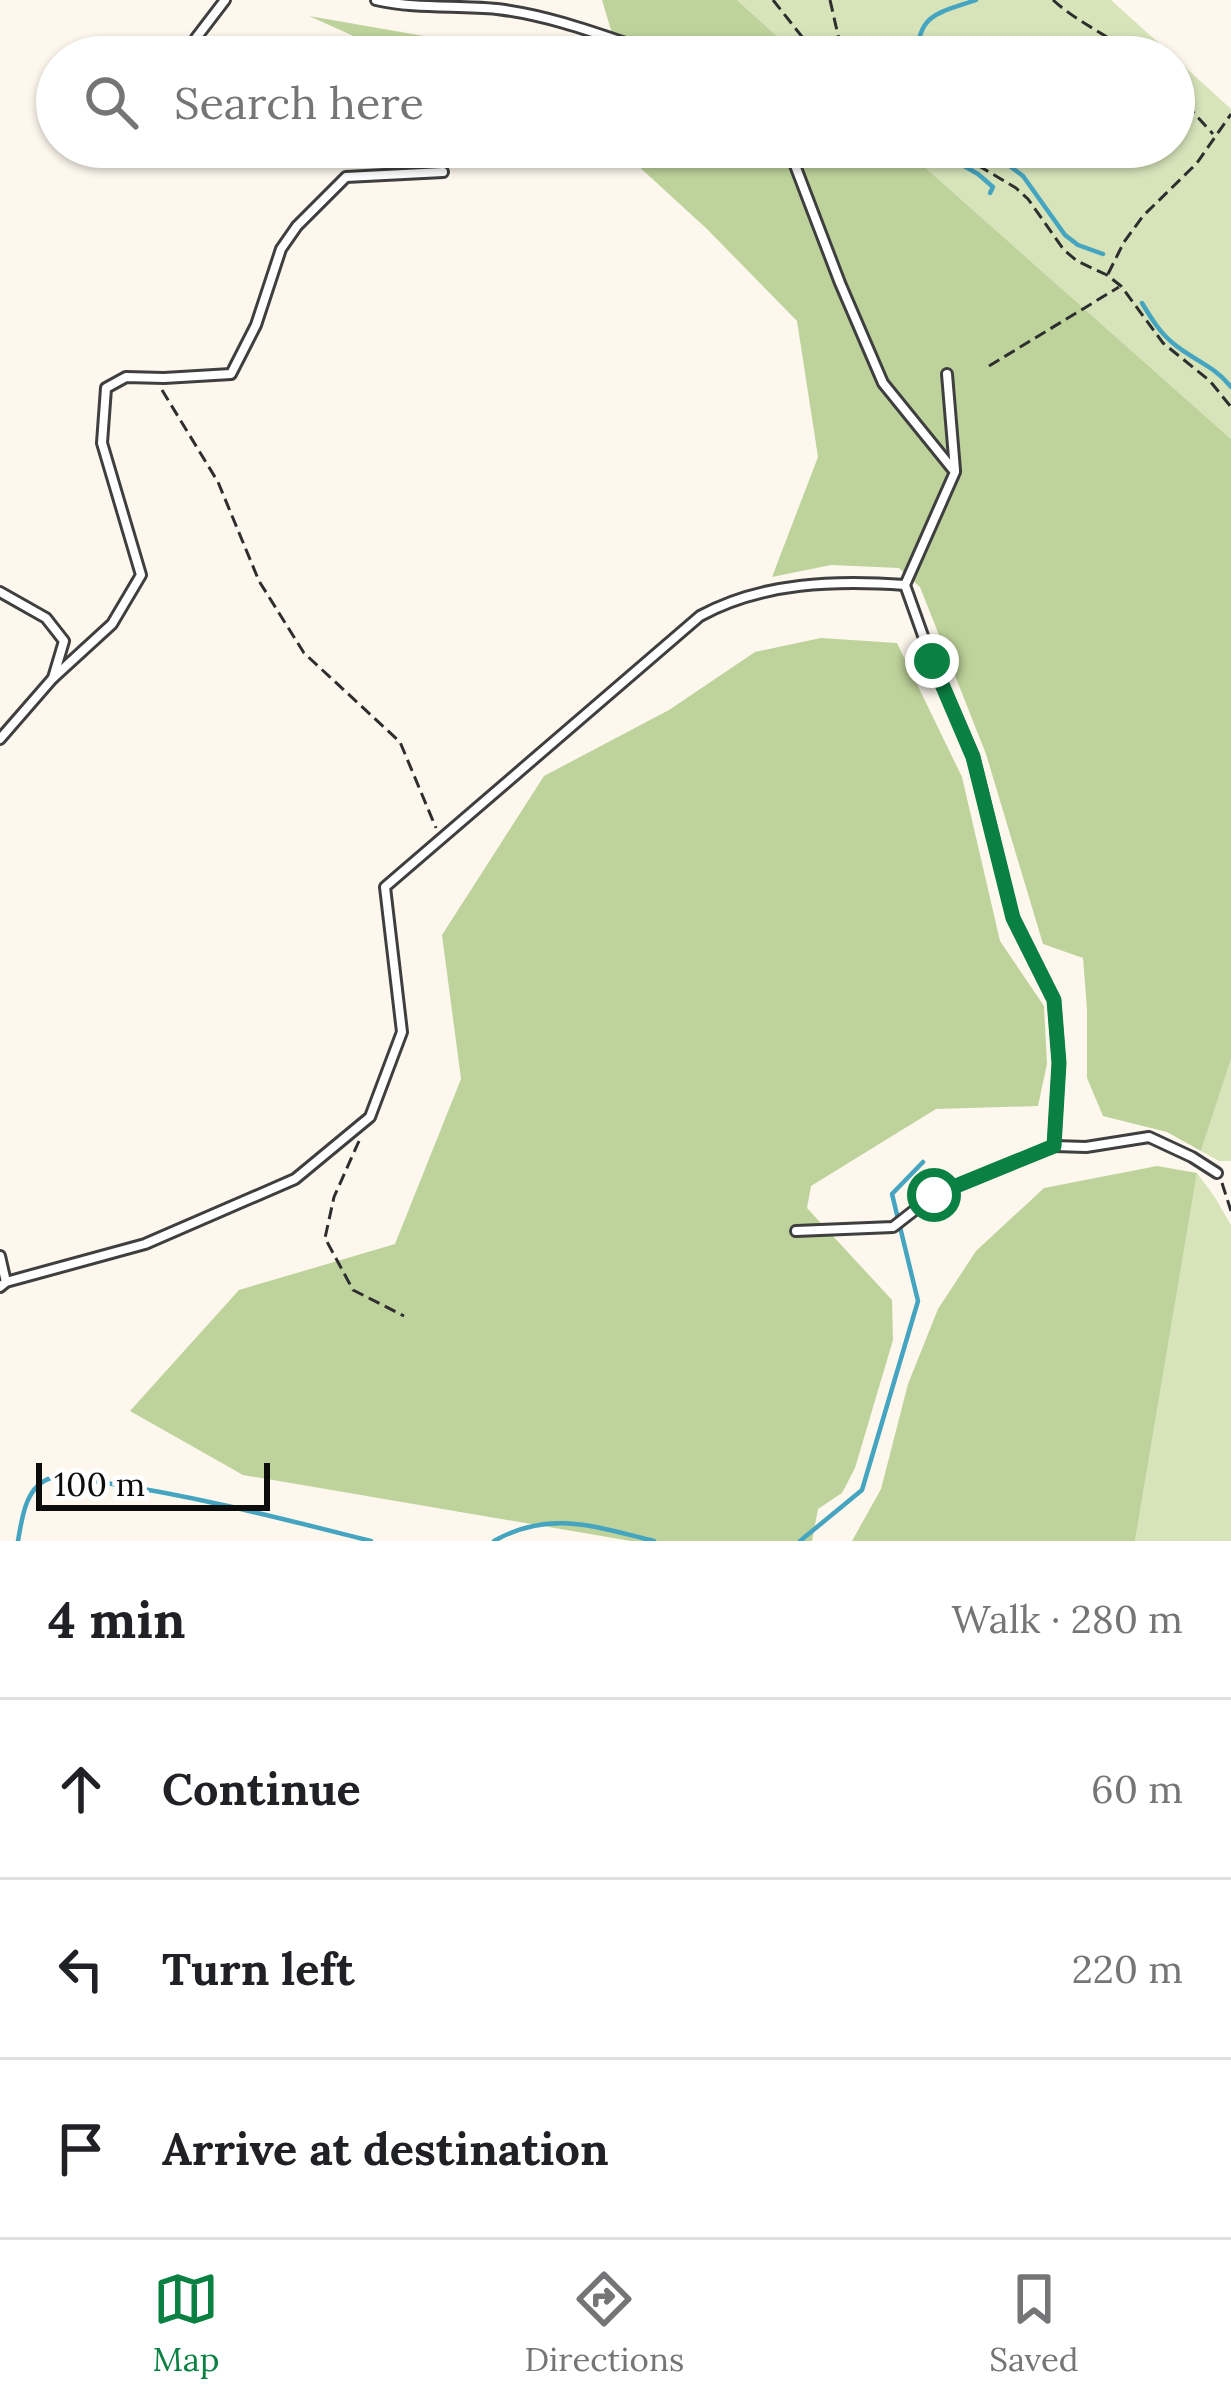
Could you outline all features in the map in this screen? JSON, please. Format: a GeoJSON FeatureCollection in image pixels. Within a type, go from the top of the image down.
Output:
{"type":"FeatureCollection","features":[{"type":"Feature","properties":{"kind":"lane"},"geometry":{"type":"LineString","coordinates":[[197,36],[224,0]]}},
{"type":"Feature","properties":{"kind":"lane"},"geometry":{"type":"LineString","coordinates":[[376,0],[544,16],[604,36]]}},
{"type":"Feature","properties":{"kind":"lane"},"geometry":{"type":"LineString","coordinates":[[796,168],[883,383],[955,472]]}},
{"type":"Feature","properties":{"kind":"lane"},"geometry":{"type":"LineString","coordinates":[[0,739],[52,678],[112,623],[141,575],[102,443],[106,388],[126,377],[231,374],[256,326],[281,249],[346,177],[443,172]]}},
{"type":"Feature","properties":{"kind":"lane"},"geometry":{"type":"LineString","coordinates":[[947,374],[955,472],[905,585],[973,757],[1013,918],[1054,1000],[1059,1063],[1054,1146]]}},
{"type":"Feature","properties":{"kind":"lane"},"geometry":{"type":"LineString","coordinates":[[0,1256],[3,1284],[145,1244],[295,1179],[370,1118],[402,1032],[385,887],[700,616],[729,600],[829,582],[905,585]]}},
{"type":"Feature","properties":{"kind":"lane"},"geometry":{"type":"LineString","coordinates":[[0,592],[46,618],[64,641],[52,678]]}},
{"type":"Feature","properties":{"kind":"lane"},"geometry":{"type":"LineString","coordinates":[[796,1231],[892,1227],[934,1195],[1054,1146],[1086,1147],[1149,1137],[1217,1173]]}},
{"type":"Feature","properties":{"kind":"path"},"geometry":{"type":"LineString","coordinates":[[773,0],[801,36]]}},
{"type":"Feature","properties":{"kind":"path"},"geometry":{"type":"LineString","coordinates":[[830,0],[838,36]]}},
{"type":"Feature","properties":{"kind":"path"},"geometry":{"type":"LineString","coordinates":[[1053,0],[1105,36]]}},
{"type":"Feature","properties":{"kind":"path"},"geometry":{"type":"LineString","coordinates":[[1195,114],[1215,136]]}},
{"type":"Feature","properties":{"kind":"path"},"geometry":{"type":"LineString","coordinates":[[1195,166],[1231,114]]}},
{"type":"Feature","properties":{"kind":"path"},"geometry":{"type":"LineString","coordinates":[[986,168],[1028,199],[1064,250],[1121,286],[1162,343],[1210,381],[1231,407]]}},
{"type":"Feature","properties":{"kind":"path"},"geometry":{"type":"LineString","coordinates":[[1107,275],[1143,217],[1193,168]]}},
{"type":"Feature","properties":{"kind":"path"},"geometry":{"type":"LineString","coordinates":[[989,366],[1121,286]]}},
{"type":"Feature","properties":{"kind":"path"},"geometry":{"type":"LineString","coordinates":[[154,378],[218,482],[270,599],[304,653],[400,742],[440,838]]}},
{"type":"Feature","properties":{"kind":"path"},"geometry":{"type":"LineString","coordinates":[[370,1118],[334,1197],[325,1238],[353,1290],[404,1316]]}},
{"type":"Feature","properties":{"kind":"path"},"geometry":{"type":"LineString","coordinates":[[1217,1173],[1231,1211]]}},
{"type":"Feature","properties":{"kind":"green space"},"geometry":{"type":"Polygon","coordinates":[[[602,0],[737,0],[777,36],[613,36],[602,0]]]}},
{"type":"Feature","properties":{"kind":"green space"},"geometry":{"type":"Polygon","coordinates":[[[737,0],[1111,0],[1151,36],[777,36],[737,0]]]}},
{"type":"Feature","properties":{"kind":"green space"},"geometry":{"type":"Polygon","coordinates":[[[309,16],[424,36],[353,36],[309,16]]]}},
{"type":"Feature","properties":{"kind":"green space"},"geometry":{"type":"Polygon","coordinates":[[[1195,76],[1231,109],[1231,439],[926,168],[1195,168],[1195,76]]]}},
{"type":"Feature","properties":{"kind":"green space"},"geometry":{"type":"Polygon","coordinates":[[[640,168],[926,168],[1231,439],[1231,1059],[1201,1151],[1167,1132],[1103,1116],[1087,1078],[1083,958],[1043,944],[986,754],[920,587],[899,568],[831,565],[772,577],[818,457],[797,321],[640,168]]]}},
{"type":"Feature","properties":{"kind":"green space"},"geometry":{"type":"Polygon","coordinates":[[[821,638],[897,643],[962,777],[1000,941],[1044,1006],[1047,1064],[1038,1106],[936,1109],[811,1186],[807,1208],[892,1300],[893,1340],[855,1468],[842,1493],[818,1509],[812,1541],[631,1541],[243,1475],[130,1411],[239,1290],[395,1244],[461,1079],[442,935],[544,776],[669,710],[755,652],[821,638]]]}},
{"type":"Feature","properties":{"kind":"green space"},"geometry":{"type":"Polygon","coordinates":[[[1231,1059],[1231,1161],[1219,1161],[1201,1151],[1231,1059]]]}},
{"type":"Feature","properties":{"kind":"green space"},"geometry":{"type":"Polygon","coordinates":[[[1157,1166],[1197,1173],[1135,1541],[852,1541],[881,1489],[908,1384],[938,1309],[976,1251],[1044,1188],[1157,1166]]]}},
{"type":"Feature","properties":{"kind":"green space"},"geometry":{"type":"Polygon","coordinates":[[[1197,1173],[1231,1225],[1231,1541],[1135,1541],[1197,1173]]]}},
{"type":"Feature","properties":{"kind":"waterway"},"geometry":{"type":"LineString","coordinates":[[920,36],[933,17],[976,0]]}},
{"type":"Feature","properties":{"kind":"waterway"},"geometry":{"type":"LineString","coordinates":[[968,168],[993,187],[990,193]]}},
{"type":"Feature","properties":{"kind":"waterway"},"geometry":{"type":"LineString","coordinates":[[1012,168],[1065,235],[1103,254]]}},
{"type":"Feature","properties":{"kind":"waterway"},"geometry":{"type":"LineString","coordinates":[[1142,303],[1169,340],[1231,387]]}},
{"type":"Feature","properties":{"kind":"waterway"},"geometry":{"type":"LineString","coordinates":[[800,1541],[862,1490],[918,1301],[892,1194],[923,1162]]}},
{"type":"Feature","properties":{"kind":"waterway"},"geometry":{"type":"LineString","coordinates":[[18,1541],[26,1504],[35,1488],[51,1478],[64,1477],[206,1501],[371,1541]]}},
{"type":"Feature","properties":{"kind":"waterway"},"geometry":{"type":"LineString","coordinates":[[494,1541],[554,1523],[593,1526],[654,1541]]}},
{"type":"Feature","properties":{"kind":"route"},"geometry":{"type":"LineString","coordinates":[[932,661],[973,757],[1013,918],[1054,1000],[1059,1063],[1054,1146],[934,1195]]}}]}
